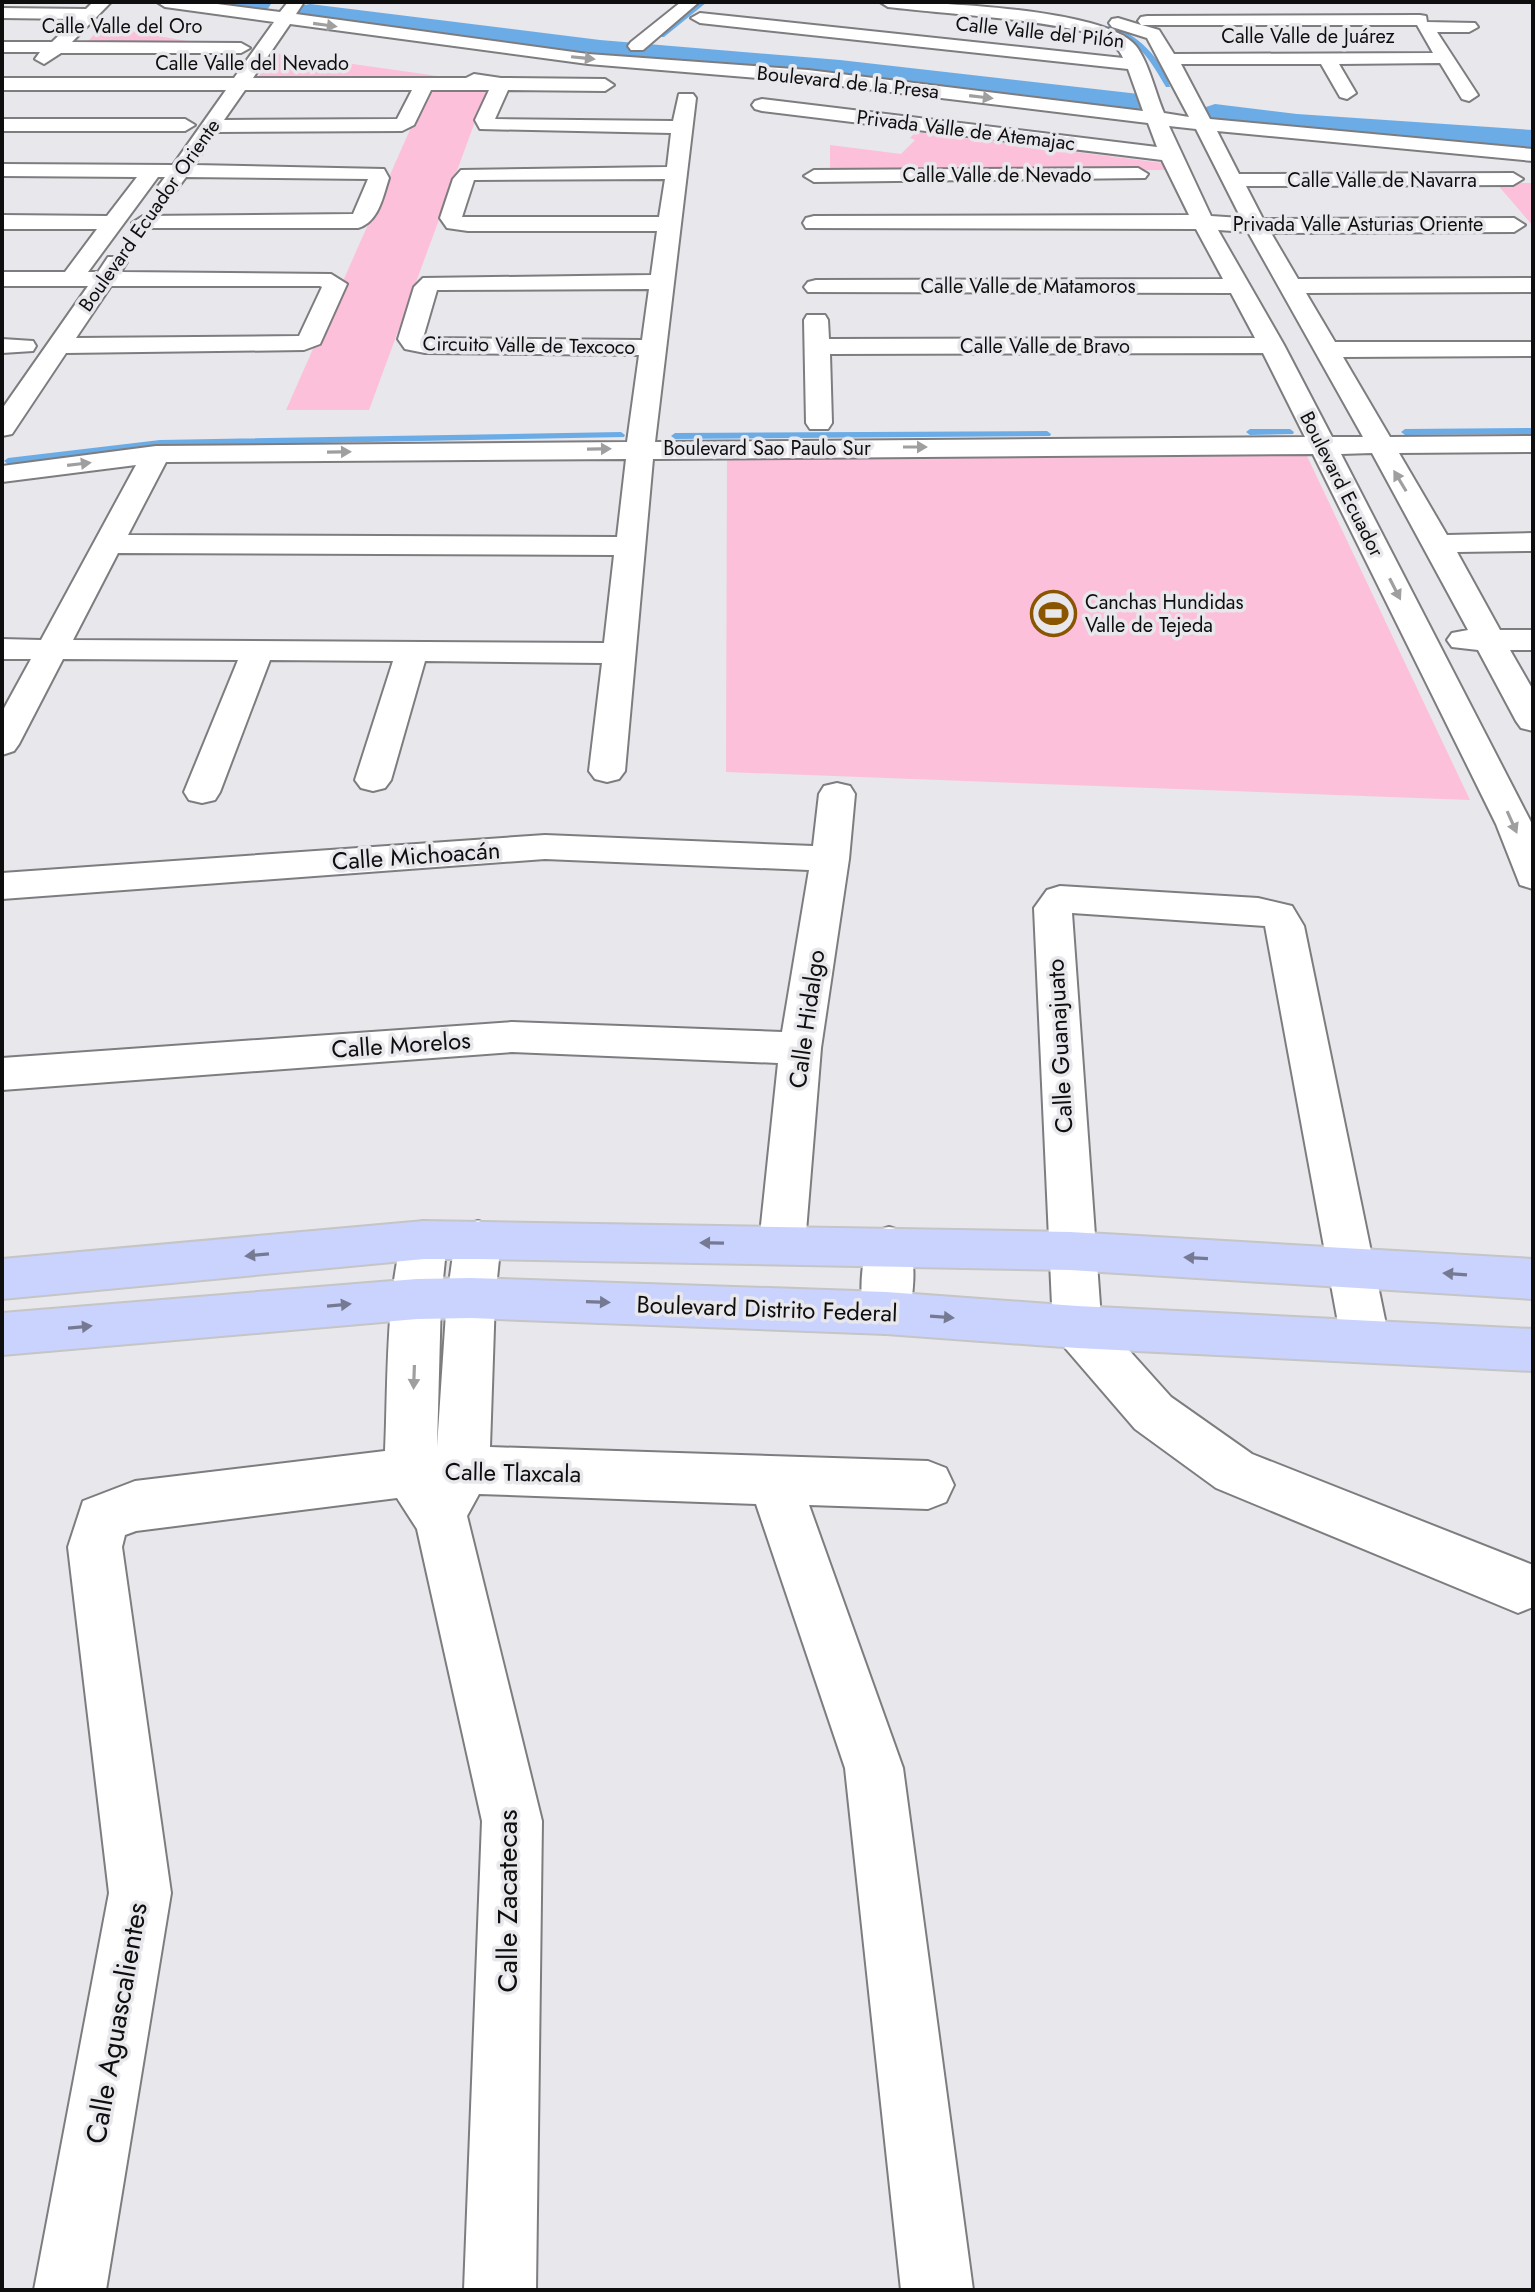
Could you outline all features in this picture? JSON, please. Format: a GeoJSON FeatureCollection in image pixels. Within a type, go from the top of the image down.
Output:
{"type":"FeatureCollection","features":[{"type":"Feature","properties":{"kind":"main road"},"geometry":{"type":"LineString","coordinates":[[2,1279],[424,1240],[1070,1251],[1533,1279]]}},
{"type":"Feature","properties":{"kind":"main road","name":"Boulevard Distrito Federal"},"geometry":{"type":"LineString","coordinates":[[2,1334],[417,1299],[471,1298],[886,1313],[1077,1327],[1365,1339],[1533,1350]]}},
{"type":"Feature","properties":{"kind":"street","name":"Boulevard de la Presa"},"geometry":{"type":"LineString","coordinates":[[165,2],[283,9],[637,46],[782,55]]}},
{"type":"Feature","properties":{"kind":"street"},"geometry":{"type":"LineString","coordinates":[[637,46],[717,2]]}},
{"type":"Feature","properties":{"kind":"street"},"geometry":{"type":"LineString","coordinates":[[888,2],[1076,24],[1111,36],[1129,49],[1137,65]]}},
{"type":"Feature","properties":{"kind":"street"},"geometry":{"type":"LineString","coordinates":[[958,2],[1034,6],[1150,28],[1422,23],[1469,27]]}},
{"type":"Feature","properties":{"kind":"street"},"geometry":{"type":"LineString","coordinates":[[1135,2],[1204,110],[1231,180],[1378,445],[1437,544],[1533,721]]}},
{"type":"Feature","properties":{"kind":"street"},"geometry":{"type":"LineString","coordinates":[[1407,2],[1469,95]]}},
{"type":"Feature","properties":{"kind":"street","name":"Boulevard de la Presa"},"geometry":{"type":"LineString","coordinates":[[283,9],[683,80],[808,76],[1144,102],[1533,155]]}},
{"type":"Feature","properties":{"kind":"street","name":"Boulevard Ecuador Oriente"},"geometry":{"type":"LineString","coordinates":[[55,302],[241,48],[283,9]]}},
{"type":"Feature","properties":{"kind":"street","name":"Boulevard Ecuador Oriente"},"geometry":{"type":"LineString","coordinates":[[2,428],[210,126],[272,49],[283,9]]}},
{"type":"Feature","properties":{"kind":"street"},"geometry":{"type":"LineString","coordinates":[[2,13],[94,15]]}},
{"type":"Feature","properties":{"kind":"street"},"geometry":{"type":"LineString","coordinates":[[2,99],[10,84],[94,15]]}},
{"type":"Feature","properties":{"kind":"street","name":"Calle Valle del Pilón"},"geometry":{"type":"LineString","coordinates":[[693,16],[1137,65]]}},
{"type":"Feature","properties":{"kind":"street"},"geometry":{"type":"LineString","coordinates":[[131,29],[241,48]]}},
{"type":"Feature","properties":{"kind":"street","name":"Calle Valle del Oro"},"geometry":{"type":"LineString","coordinates":[[2,47],[241,48]]}},
{"type":"Feature","properties":{"kind":"street"},"geometry":{"type":"LineString","coordinates":[[1327,58],[1347,93]]}},
{"type":"Feature","properties":{"kind":"street","name":"Calle Valle de Juárez"},"geometry":{"type":"LineString","coordinates":[[1169,59],[1446,58]]}},
{"type":"Feature","properties":{"kind":"street","name":"Boulevard Ecuador"},"geometry":{"type":"LineString","coordinates":[[1137,65],[1144,102],[1203,222],[1272,345],[1514,824],[1533,876]]}},
{"type":"Feature","properties":{"kind":"street"},"geometry":{"type":"LineString","coordinates":[[385,66],[501,84],[625,85]]}},
{"type":"Feature","properties":{"kind":"street"},"geometry":{"type":"LineString","coordinates":[[607,771],[643,436],[682,127],[683,80]]}},
{"type":"Feature","properties":{"kind":"street","name":"Calle Valle del Nevado"},"geometry":{"type":"LineString","coordinates":[[10,84],[501,84]]}},
{"type":"Feature","properties":{"kind":"street"},"geometry":{"type":"LineString","coordinates":[[501,84],[485,120],[487,125],[682,127]]}},
{"type":"Feature","properties":{"kind":"street"},"geometry":{"type":"LineString","coordinates":[[210,126],[402,125],[407,121],[423,86]]}},
{"type":"Feature","properties":{"kind":"street","name":"Boulevard de la Presa"},"geometry":{"type":"LineString","coordinates":[[1144,102],[1204,110]]}},
{"type":"Feature","properties":{"kind":"street","name":"Privada Valle de Atemajac"},"geometry":{"type":"LineString","coordinates":[[762,105],[1175,164]]}},
{"type":"Feature","properties":{"kind":"street"},"geometry":{"type":"LineString","coordinates":[[1265,110],[1343,117]]}},
{"type":"Feature","properties":{"kind":"street"},"geometry":{"type":"LineString","coordinates":[[2,125],[185,125]]}},
{"type":"Feature","properties":{"kind":"street"},"geometry":{"type":"LineString","coordinates":[[815,138],[819,423]]}},
{"type":"Feature","properties":{"kind":"street","name":"Calle Valle de Nevado"},"geometry":{"type":"LineString","coordinates":[[814,200],[1175,164]]}},
{"type":"Feature","properties":{"kind":"street"},"geometry":{"type":"LineString","coordinates":[[2,170],[363,172],[377,173],[379,178],[364,216],[358,221],[143,223]]}},
{"type":"Feature","properties":{"kind":"street"},"geometry":{"type":"LineString","coordinates":[[669,224],[468,224],[455,223],[451,218],[463,179],[468,174],[676,173]]}},
{"type":"Feature","properties":{"kind":"street","name":"Calle Valle de Navarra"},"geometry":{"type":"LineString","coordinates":[[1231,180],[1533,179]]}},
{"type":"Feature","properties":{"kind":"street","name":"Privada Valle Asturias Oriente"},"geometry":{"type":"LineString","coordinates":[[814,200],[1256,226],[1514,225]]}},
{"type":"Feature","properties":{"kind":"street"},"geometry":{"type":"LineString","coordinates":[[2,222],[114,223]]}},
{"type":"Feature","properties":{"kind":"street"},"geometry":{"type":"LineString","coordinates":[[2,279],[323,279],[335,284],[311,339],[304,343],[59,346]]}},
{"type":"Feature","properties":{"kind":"street","name":"Circuito Valle de Texcoco"},"geometry":{"type":"LineString","coordinates":[[654,348],[425,346],[414,344],[410,339],[426,287],[431,283],[662,282]]}},
{"type":"Feature","properties":{"kind":"street"},"geometry":{"type":"LineString","coordinates":[[1290,286],[1533,285]]}},
{"type":"Feature","properties":{"kind":"street","name":"Calle Valle de Matamoros"},"geometry":{"type":"LineString","coordinates":[[816,287],[1240,286]]}},
{"type":"Feature","properties":{"kind":"street"},"geometry":{"type":"LineString","coordinates":[[12,353],[40,324]]}},
{"type":"Feature","properties":{"kind":"street","name":"Calle Valle de Bravo"},"geometry":{"type":"LineString","coordinates":[[817,347],[1272,345]]}},
{"type":"Feature","properties":{"kind":"street"},"geometry":{"type":"LineString","coordinates":[[1326,350],[1533,349]]}},
{"type":"Feature","properties":{"kind":"street"},"geometry":{"type":"LineString","coordinates":[[1278,420],[1533,418]]}},
{"type":"Feature","properties":{"kind":"street","name":"Boulevard Sao Paulo Sur"},"geometry":{"type":"LineString","coordinates":[[787,423],[851,423]]}},
{"type":"Feature","properties":{"kind":"street","name":"Boulevard Sao Paulo Sur"},"geometry":{"type":"LineString","coordinates":[[612,424],[643,436],[675,424]]}},
{"type":"Feature","properties":{"kind":"street"},"geometry":{"type":"LineString","coordinates":[[2,448],[162,429],[457,426]]}},
{"type":"Feature","properties":{"kind":"street","name":"Boulevard Sao Paulo Sur"},"geometry":{"type":"LineString","coordinates":[[2,474],[156,454],[643,436],[1323,445],[1533,444]]}},
{"type":"Feature","properties":{"kind":"street"},"geometry":{"type":"LineString","coordinates":[[2,744],[156,454]]}},
{"type":"Feature","properties":{"kind":"street"},"geometry":{"type":"LineString","coordinates":[[1437,544],[1533,542]]}},
{"type":"Feature","properties":{"kind":"street"},"geometry":{"type":"LineString","coordinates":[[108,544],[631,546]]}},
{"type":"Feature","properties":{"kind":"street"},"geometry":{"type":"LineString","coordinates":[[1421,641],[1533,640]]}},
{"type":"Feature","properties":{"kind":"street"},"geometry":{"type":"LineString","coordinates":[[2,649],[619,653]]}},
{"type":"Feature","properties":{"kind":"street"},"geometry":{"type":"LineString","coordinates":[[202,792],[258,651]]}},
{"type":"Feature","properties":{"kind":"street"},"geometry":{"type":"LineString","coordinates":[[373,780],[412,652]]}},
{"type":"Feature","properties":{"kind":"street","name":"Calle Hidalgo"},"geometry":{"type":"LineString","coordinates":[[782,1244],[800,1048],[830,859],[837,794]]}},
{"type":"Feature","properties":{"kind":"street","name":"Calle Michoacán"},"geometry":{"type":"LineString","coordinates":[[2,886],[545,847],[830,859]]}},
{"type":"Feature","properties":{"kind":"street","name":"Calle Guanajuato"},"geometry":{"type":"LineString","coordinates":[[1077,1327],[1070,1251],[1053,908],[1060,899],[1077,898],[1278,915],[1285,926],[1365,1339]]}},
{"type":"Feature","properties":{"kind":"street","name":"Calle Morelos"},"geometry":{"type":"LineString","coordinates":[[2,1074],[512,1037],[800,1048]]}},
{"type":"Feature","properties":{"kind":"street"},"geometry":{"type":"LineString","coordinates":[[424,1240],[417,1299],[438,1487]]}},
{"type":"Feature","properties":{"kind":"street"},"geometry":{"type":"LineString","coordinates":[[438,1487],[478,1240]]}},
{"type":"Feature","properties":{"kind":"street"},"geometry":{"type":"LineString","coordinates":[[886,1313],[889,1246]]}},
{"type":"Feature","properties":{"kind":"street"},"geometry":{"type":"LineString","coordinates":[[1077,1327],[1153,1413],[1234,1471],[1518,1586]]}},
{"type":"Feature","properties":{"kind":"street"},"geometry":{"type":"LineString","coordinates":[[774,1480],[874,1768],[937,2290]]}},
{"type":"Feature","properties":{"kind":"street","name":"Calle Tlaxcala"},"geometry":{"type":"LineString","coordinates":[[102,1519],[135,1506],[438,1487],[774,1480],[928,1485]]}},
{"type":"Feature","properties":{"kind":"street","name":"Calle Zacatecas"},"geometry":{"type":"LineString","coordinates":[[438,1487],[512,1821],[500,2290]]}},
{"type":"Feature","properties":{"kind":"street","name":"Calle Aguascalientes"},"geometry":{"type":"LineString","coordinates":[[70,2290],[140,1893],[95,1547],[102,1519]]}},
{"type":"Feature","properties":{"kind":"shaded area"},"geometry":{"type":"Polygon","coordinates":[[[101,26],[204,44],[86,44],[101,26]]]}},
{"type":"Feature","properties":{"kind":"shaded area"},"geometry":{"type":"Polygon","coordinates":[[[275,53],[466,80],[256,80],[275,53]]]}},
{"type":"Feature","properties":{"kind":"shaded area"},"geometry":{"type":"Polygon","coordinates":[[[428,89],[487,89],[369,410],[286,410],[428,89]]]}},
{"type":"Feature","properties":{"kind":"shaded area"},"geometry":{"type":"Polygon","coordinates":[[[916,132],[1163,163],[1167,170],[830,171],[830,145],[901,154],[915,140],[910,138],[916,132]]]}},
{"type":"Feature","properties":{"kind":"shaded area"},"geometry":{"type":"Polygon","coordinates":[[[1496,183],[1533,183],[1533,226],[1496,183]]]}},
{"type":"Feature","properties":{"kind":"shaded area","name":"Canchas Hundidas Valle de Tejeda"},"geometry":{"type":"Polygon","coordinates":[[[1306,454],[1470,800],[726,772],[727,456],[1306,454]]]}},
{"type":"Feature","properties":{"kind":"waterway"},"geometry":{"type":"LineString","coordinates":[[240,2],[256,4]]}},
{"type":"Feature","properties":{"kind":"waterway"},"geometry":{"type":"LineString","coordinates":[[662,36],[704,2]]}},
{"type":"Feature","properties":{"kind":"waterway"},"geometry":{"type":"LineString","coordinates":[[310,13],[600,50],[840,70],[1139,104]]}},
{"type":"Feature","properties":{"kind":"waterway"},"geometry":{"type":"LineString","coordinates":[[1110,27],[1145,50],[1168,86]]}},
{"type":"Feature","properties":{"kind":"waterway"},"geometry":{"type":"LineString","coordinates":[[1110,101],[1124,99]]}},
{"type":"Feature","properties":{"kind":"waterway"},"geometry":{"type":"LineString","coordinates":[[1215,115],[1297,125],[1533,141]]}},
{"type":"Feature","properties":{"kind":"waterway"},"geometry":{"type":"LineString","coordinates":[[1405,432],[1533,431]]}},
{"type":"Feature","properties":{"kind":"waterway"},"geometry":{"type":"LineString","coordinates":[[1250,432],[1290,432]]}},
{"type":"Feature","properties":{"kind":"waterway"},"geometry":{"type":"LineString","coordinates":[[675,436],[1047,434]]}},
{"type":"Feature","properties":{"kind":"waterway"},"geometry":{"type":"LineString","coordinates":[[8,461],[160,443],[621,435]]}},
{"type":"Feature","properties":{"kind":"place","name":"Canchas Hundidas Valle de Tejeda"},"geometry":{"type":"Point","coordinates":[1054,614]}}]}
